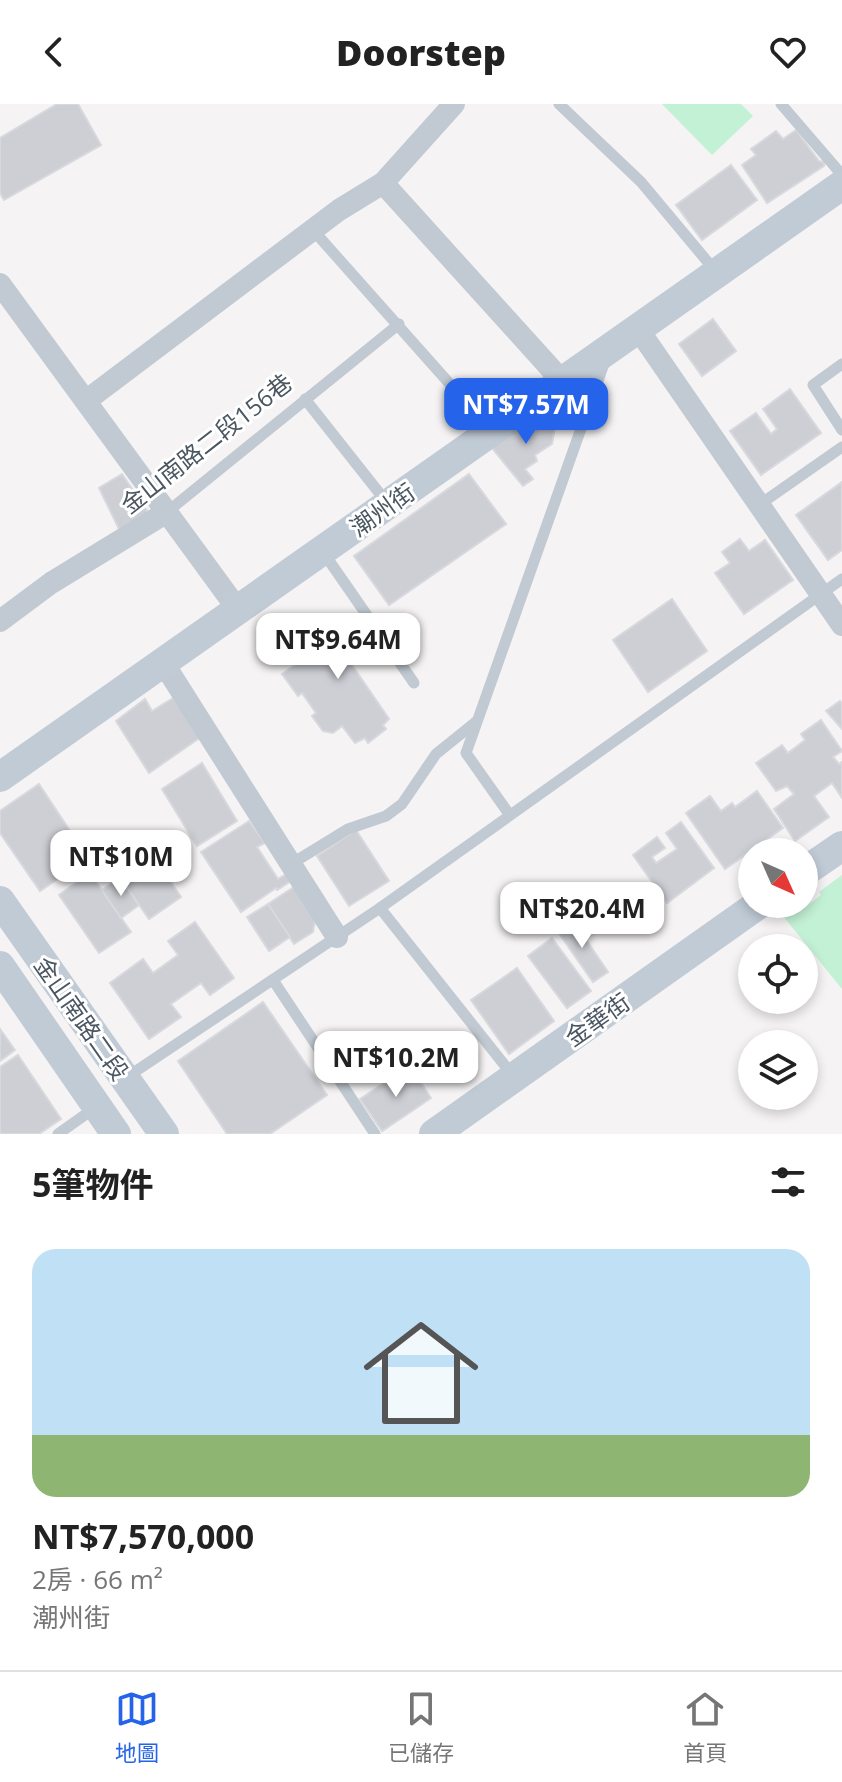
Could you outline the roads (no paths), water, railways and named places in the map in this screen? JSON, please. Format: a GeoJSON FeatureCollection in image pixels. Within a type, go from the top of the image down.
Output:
{"type":"FeatureCollection","features":[{"type":"Feature","properties":{"kind":"street"},"geometry":{"type":"LineString","coordinates":[[87,400],[339,210],[383,183],[454,104]]}},
{"type":"Feature","properties":{"kind":"street"},"geometry":{"type":"LineString","coordinates":[[383,183],[563,382]]}},
{"type":"Feature","properties":{"kind":"street","name":"潮州街"},"geometry":{"type":"LineString","coordinates":[[0,777],[842,185]]}},
{"type":"Feature","properties":{"kind":"street"},"geometry":{"type":"LineString","coordinates":[[2,291],[87,400],[239,611]]}},
{"type":"Feature","properties":{"kind":"street"},"geometry":{"type":"LineString","coordinates":[[638,329],[842,625]]}},
{"type":"Feature","properties":{"kind":"street","name":"金山南路二段156巷"},"geometry":{"type":"LineString","coordinates":[[0,621],[51,583],[167,512]]}},
{"type":"Feature","properties":{"kind":"street"},"geometry":{"type":"LineString","coordinates":[[164,664],[337,937]]}},
{"type":"Feature","properties":{"kind":"street"},"geometry":{"type":"LineString","coordinates":[[818,862],[842,846]]}},
{"type":"Feature","properties":{"kind":"street","name":"金山南路二段"},"geometry":{"type":"LineString","coordinates":[[0,901],[164,1134]]}},
{"type":"Feature","properties":{"kind":"street","name":"金華街"},"geometry":{"type":"LineString","coordinates":[[434,1134],[739,918]]}},
{"type":"Feature","properties":{"kind":"street","name":"金山南路二段"},"geometry":{"type":"LineString","coordinates":[[0,966],[116,1134]]}},
{"type":"Feature","properties":{"kind":"lane"},"geometry":{"type":"LineString","coordinates":[[559,104],[641,182],[717,273]]}},
{"type":"Feature","properties":{"kind":"lane"},"geometry":{"type":"LineString","coordinates":[[781,104],[842,175]]}},
{"type":"Feature","properties":{"kind":"lane"},"geometry":{"type":"LineString","coordinates":[[313,230],[492,432]]}},
{"type":"Feature","properties":{"kind":"lane","name":"金山南路二段156巷"},"geometry":{"type":"LineString","coordinates":[[167,512],[399,324]]}},
{"type":"Feature","properties":{"kind":"lane"},"geometry":{"type":"LineString","coordinates":[[509,814],[466,753],[610,349]]}},
{"type":"Feature","properties":{"kind":"lane"},"geometry":{"type":"LineString","coordinates":[[842,364],[813,385],[842,430]]}},
{"type":"Feature","properties":{"kind":"lane"},"geometry":{"type":"LineString","coordinates":[[305,399],[389,505]]}},
{"type":"Feature","properties":{"kind":"lane"},"geometry":{"type":"LineString","coordinates":[[759,505],[842,447]]}},
{"type":"Feature","properties":{"kind":"lane"},"geometry":{"type":"LineString","coordinates":[[323,552],[414,683]]}},
{"type":"Feature","properties":{"kind":"lane"},"geometry":{"type":"LineString","coordinates":[[124,1079],[380,908],[842,579]]}},
{"type":"Feature","properties":{"kind":"lane"},"geometry":{"type":"LineString","coordinates":[[291,864],[348,829],[386,816],[402,804],[436,754],[477,721]]}},
{"type":"Feature","properties":{"kind":"lane"},"geometry":{"type":"LineString","coordinates":[[380,908],[515,1077]]}},
{"type":"Feature","properties":{"kind":"lane"},"geometry":{"type":"LineString","coordinates":[[273,980],[375,1134]]}},
{"type":"Feature","properties":{"kind":"lane"},"geometry":{"type":"LineString","coordinates":[[58,1134],[97,1107]]}}]}
